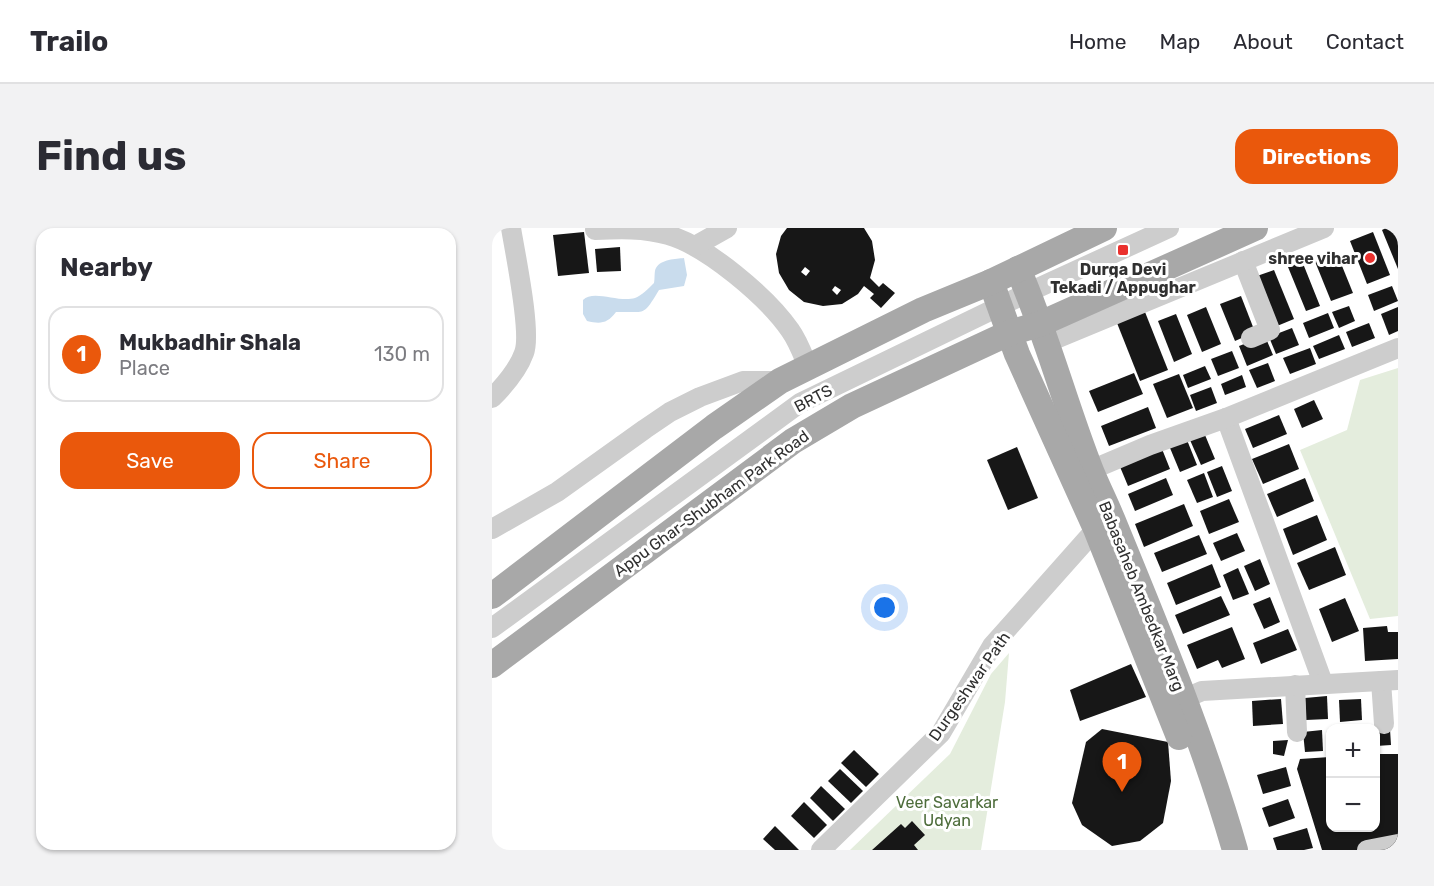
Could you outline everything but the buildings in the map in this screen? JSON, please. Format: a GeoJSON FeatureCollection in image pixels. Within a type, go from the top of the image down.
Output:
{"type":"FeatureCollection","features":[{"type":"Feature","properties":{"kind":"main road"},"geometry":{"type":"LineString","coordinates":[[492,596],[714,426],[780,381],[923,310],[991,282],[1104,228]]}},
{"type":"Feature","properties":{"kind":"main road"},"geometry":{"type":"LineString","coordinates":[[1013,343],[1043,333],[1255,228]]}},
{"type":"Feature","properties":{"kind":"main road","name":"Babasaheb Ambedkar Marg"},"geometry":{"type":"LineString","coordinates":[[1018,269],[1029,292],[1091,470],[1105,525]]}},
{"type":"Feature","properties":{"kind":"main road","name":"Babasaheb Ambedkar Marg"},"geometry":{"type":"LineString","coordinates":[[991,282],[1013,343],[1105,525],[1175,703],[1219,797],[1235,850]]}},
{"type":"Feature","properties":{"kind":"main road","name":"Appu Ghar-Shubham Park Road"},"geometry":{"type":"LineString","coordinates":[[492,665],[793,441],[852,406],[1013,343]]}},
{"type":"Feature","properties":{"kind":"main road","name":"Babasaheb Ambedkar Marg"},"geometry":{"type":"LineString","coordinates":[[1175,703],[1219,850]]}},
{"type":"Feature","properties":{"kind":"street"},"geometry":{"type":"LineString","coordinates":[[492,398],[513,373],[525,351],[525,322],[511,228]]}},
{"type":"Feature","properties":{"kind":"street"},"geometry":{"type":"LineString","coordinates":[[695,246],[727,228]]}},
{"type":"Feature","properties":{"kind":"street","name":"BRTS"},"geometry":{"type":"LineString","coordinates":[[492,628],[800,404],[1029,292],[1168,228]]}},
{"type":"Feature","properties":{"kind":"street"},"geometry":{"type":"LineString","coordinates":[[595,230],[668,231],[695,246],[749,287],[777,313],[792,332],[808,368]]}},
{"type":"Feature","properties":{"kind":"street"},"geometry":{"type":"LineString","coordinates":[[1043,333],[1243,261],[1311,230]]}},
{"type":"Feature","properties":{"kind":"street"},"geometry":{"type":"LineString","coordinates":[[1243,261],[1270,330],[1251,338]]}},
{"type":"Feature","properties":{"kind":"street"},"geometry":{"type":"LineString","coordinates":[[1091,470],[1398,348]]}},
{"type":"Feature","properties":{"kind":"street"},"geometry":{"type":"LineString","coordinates":[[492,529],[557,492],[670,412],[700,397],[743,381],[780,381]]}},
{"type":"Feature","properties":{"kind":"street"},"geometry":{"type":"LineString","coordinates":[[1226,418],[1323,683]]}},
{"type":"Feature","properties":{"kind":"street","name":"Durgeshwar Path"},"geometry":{"type":"LineString","coordinates":[[821,850],[941,733],[992,646],[1105,525]]}},
{"type":"Feature","properties":{"kind":"street"},"geometry":{"type":"LineString","coordinates":[[1175,703],[1202,691],[1390,681],[1384,724]]}},
{"type":"Feature","properties":{"kind":"street"},"geometry":{"type":"LineString","coordinates":[[1295,685],[1298,732]]}},
{"type":"Feature","properties":{"kind":"street"},"geometry":{"type":"LineString","coordinates":[[1367,850],[1398,844]]}},
{"type":"Feature","properties":{"kind":"green space"},"geometry":{"type":"Polygon","coordinates":[[[1398,368],[1398,616],[1370,619],[1300,450],[1347,430],[1360,380],[1398,368]]]}},
{"type":"Feature","properties":{"kind":"green space","name":"Veer Savarkar Udyan"},"geometry":{"type":"Polygon","coordinates":[[[1009,653],[1005,702],[981,850],[850,850],[950,754],[991,674],[1009,653]]]}},
{"type":"Feature","properties":{"kind":"water"},"geometry":{"type":"Polygon","coordinates":[[[684,258],[687,275],[684,286],[659,290],[646,309],[642,311],[616,312],[610,319],[603,322],[587,321],[583,314],[583,300],[587,297],[635,298],[654,283],[655,269],[658,265],[669,260],[684,258]]]}},
{"type":"Feature","properties":{"kind":"place","name":"Durga Devi Tekadi / Appughar"},"geometry":{"type":"Point","coordinates":[1123,250]}},
{"type":"Feature","properties":{"kind":"place","name":"shree vihar"},"geometry":{"type":"Point","coordinates":[1370,258]}},
{"type":"Feature","properties":{"kind":"place","name":"Mukbadhir Shala"},"geometry":{"type":"Point","coordinates":[1122,792]}}]}
